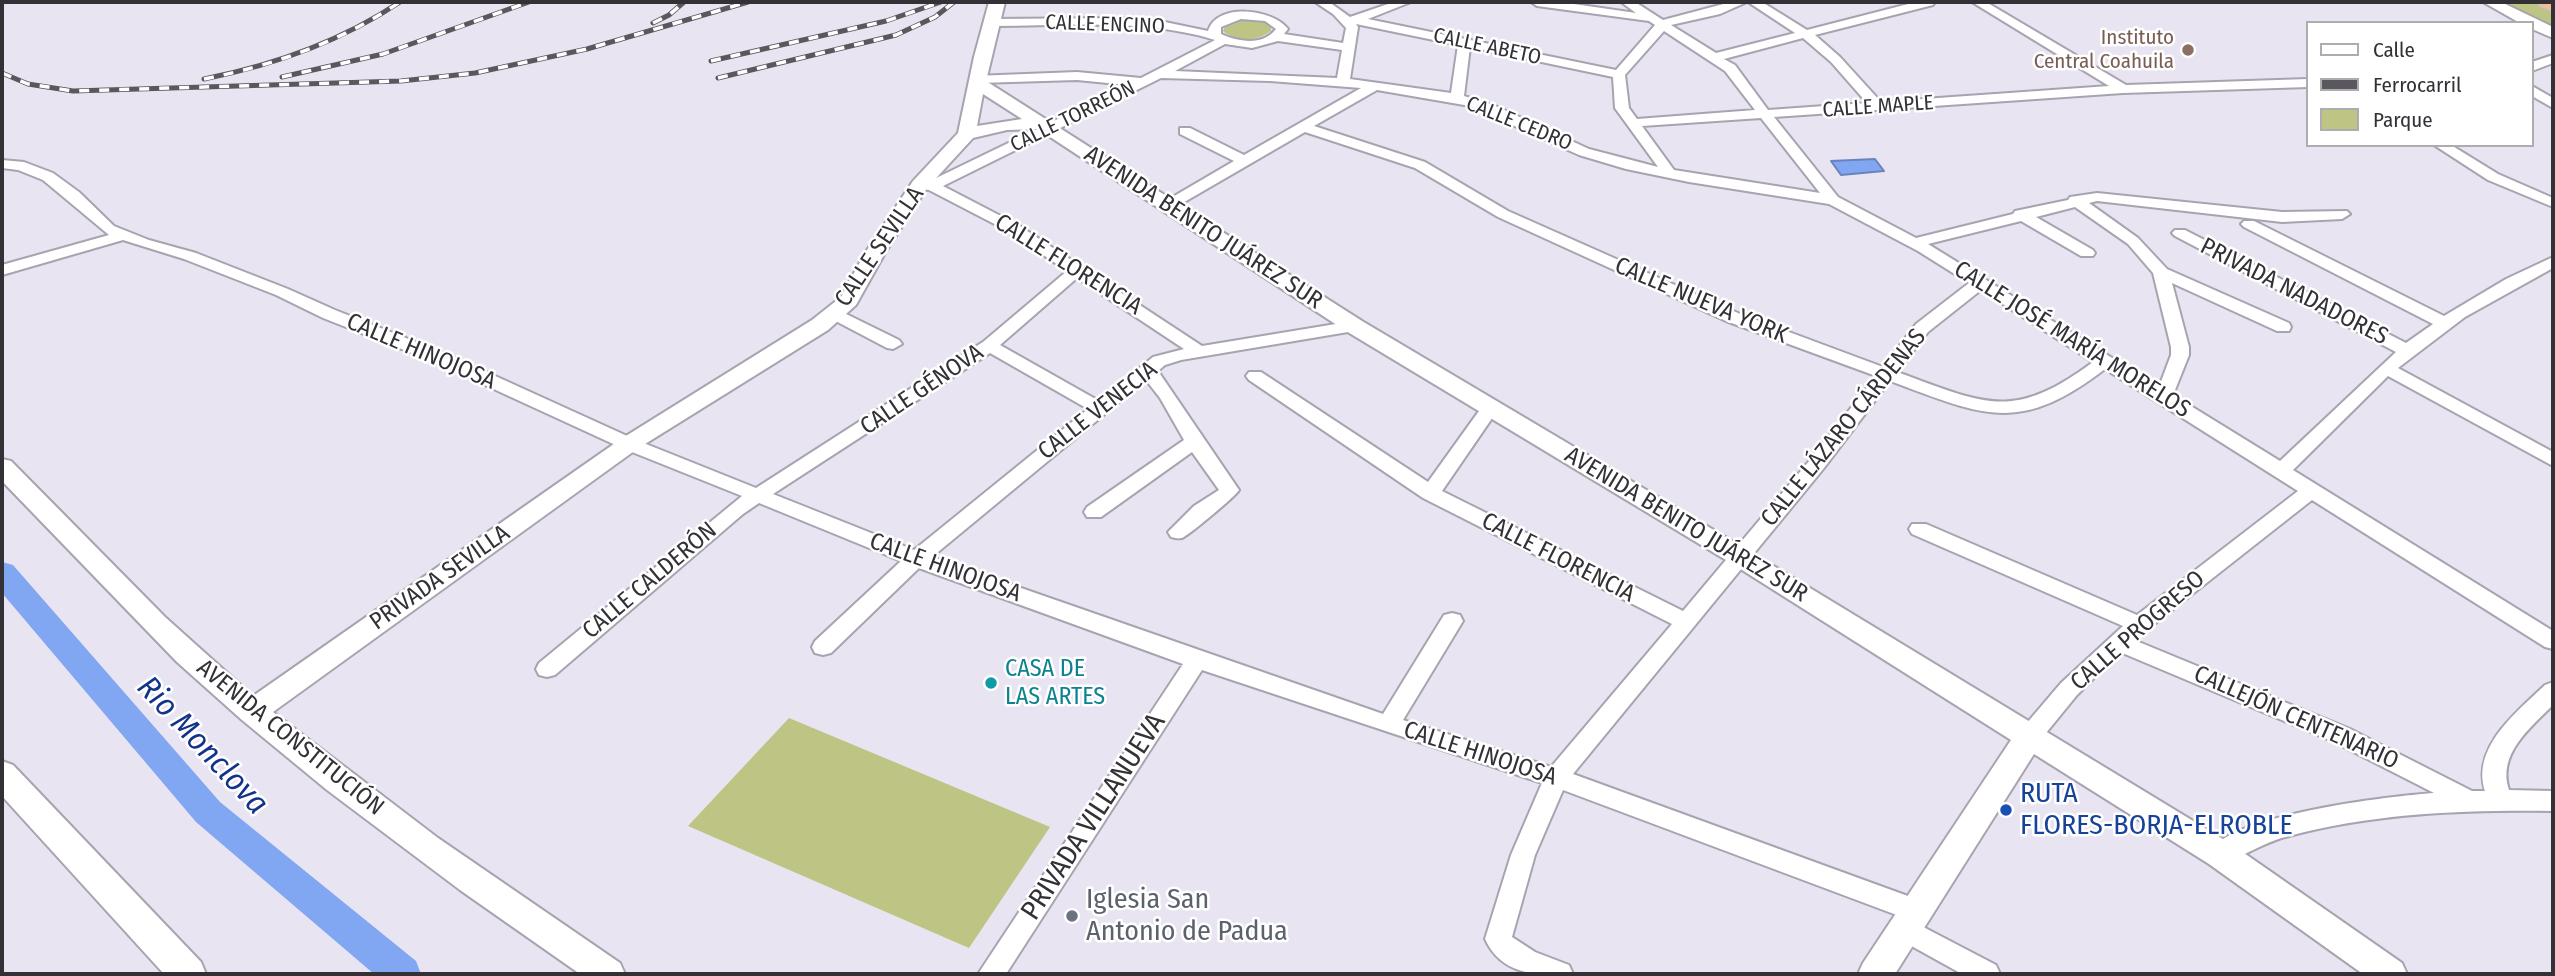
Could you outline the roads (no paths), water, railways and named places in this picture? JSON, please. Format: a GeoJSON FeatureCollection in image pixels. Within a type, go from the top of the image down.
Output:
{"type":"FeatureCollection","features":[{"type":"Feature","properties":{"kind":"highway"},"geometry":{"type":"LineString","coordinates":[[2547,2],[2553,6]]}},
{"type":"Feature","properties":{"kind":"main road"},"geometry":{"type":"LineString","coordinates":[[2536,2],[2553,6]]}},
{"type":"Feature","properties":{"kind":"main road"},"geometry":{"type":"LineString","coordinates":[[2,774],[188,974]]}},
{"type":"Feature","properties":{"kind":"street"},"geometry":{"type":"LineString","coordinates":[[997,2],[967,134],[1007,125],[1048,127]]}},
{"type":"Feature","properties":{"kind":"street"},"geometry":{"type":"LineString","coordinates":[[1236,2],[1240,16]]}},
{"type":"Feature","properties":{"kind":"street"},"geometry":{"type":"LineString","coordinates":[[1321,2],[1352,21]]}},
{"type":"Feature","properties":{"kind":"street"},"geometry":{"type":"LineString","coordinates":[[1352,21],[1405,2]]}},
{"type":"Feature","properties":{"kind":"street"},"geometry":{"type":"LineString","coordinates":[[1537,2],[1660,21],[1716,11],[1741,2]]}},
{"type":"Feature","properties":{"kind":"street","name":"CALLE JOSÉ MARÍA MORELOS"},"geometry":{"type":"LineString","coordinates":[[1627,2],[1716,57],[1733,71],[1833,200],[1914,243],[1980,283],[2553,640]]}},
{"type":"Feature","properties":{"kind":"street"},"geometry":{"type":"LineString","coordinates":[[1754,2],[1806,33],[1849,70],[1878,107]]}},
{"type":"Feature","properties":{"kind":"street"},"geometry":{"type":"LineString","coordinates":[[1716,57],[1929,2]]}},
{"type":"Feature","properties":{"kind":"street"},"geometry":{"type":"LineString","coordinates":[[1978,2],[2123,89]]}},
{"type":"Feature","properties":{"kind":"street"},"geometry":{"type":"LineString","coordinates":[[2490,2],[2529,21]]}},
{"type":"Feature","properties":{"kind":"street"},"geometry":{"type":"LineString","coordinates":[[1220,38],[1214,30],[1216,24],[1240,16],[1272,19],[1282,29],[1277,37],[1348,47]]}},
{"type":"Feature","properties":{"kind":"street"},"geometry":{"type":"LineString","coordinates":[[1343,83],[1352,21]]}},
{"type":"Feature","properties":{"kind":"street","name":"CALLE ABETO"},"geometry":{"type":"LineString","coordinates":[[1352,21],[1619,74]]}},
{"type":"Feature","properties":{"kind":"street"},"geometry":{"type":"LineString","coordinates":[[1660,21],[1619,74],[1622,108],[1669,173]]}},
{"type":"Feature","properties":{"kind":"street","name":"CALLE ENCINO"},"geometry":{"type":"LineString","coordinates":[[992,22],[1122,22],[1160,25],[1246,44],[1277,37]]}},
{"type":"Feature","properties":{"kind":"street"},"geometry":{"type":"LineString","coordinates":[[2534,24],[2553,33]]}},
{"type":"Feature","properties":{"kind":"street","name":"CALLE TORREÓN"},"geometry":{"type":"LineString","coordinates":[[926,185],[1143,82],[1220,38]]}},
{"type":"Feature","properties":{"kind":"street"},"geometry":{"type":"LineString","coordinates":[[1457,99],[1464,43]]}},
{"type":"Feature","properties":{"kind":"street"},"geometry":{"type":"LineString","coordinates":[[2534,66],[2553,59]]}},
{"type":"Feature","properties":{"kind":"street","name":"CALLE CEDRO"},"geometry":{"type":"LineString","coordinates":[[1158,74],[1241,75],[1343,83],[1457,99],[1499,113],[1591,154],[1669,173],[1833,200]]}},
{"type":"Feature","properties":{"kind":"street"},"geometry":{"type":"LineString","coordinates":[[978,81],[1077,76],[1143,82]]}},
{"type":"Feature","properties":{"kind":"street","name":"AVENIDA BENITO JUÁREZ SUR"},"geometry":{"type":"LineString","coordinates":[[978,81],[1354,326],[1740,557],[2220,854],[2375,970]]}},
{"type":"Feature","properties":{"kind":"street","name":"CALLE MAPLE"},"geometry":{"type":"LineString","coordinates":[[1632,123],[2123,89],[2306,83]]}},
{"type":"Feature","properties":{"kind":"street"},"geometry":{"type":"LineString","coordinates":[[1169,205],[1374,86]]}},
{"type":"Feature","properties":{"kind":"street"},"geometry":{"type":"LineString","coordinates":[[2534,91],[2553,104]]}},
{"type":"Feature","properties":{"kind":"street","name":"CALLE NUEVA YORK"},"geometry":{"type":"LineString","coordinates":[[1303,127],[1420,164],[1471,197],[1539,231],[1768,332],[1978,406],[2007,409],[2049,400],[2105,361]]}},
{"type":"Feature","properties":{"kind":"street"},"geometry":{"type":"LineString","coordinates":[[1185,131],[1244,161]]}},
{"type":"Feature","properties":{"kind":"street","name":"CALLE SEVILLA"},"geometry":{"type":"LineString","coordinates":[[629,444],[836,314],[856,293],[875,253],[967,134]]}},
{"type":"Feature","properties":{"kind":"street"},"geometry":{"type":"LineString","coordinates":[[2444,147],[2493,177],[2553,204]]}},
{"type":"Feature","properties":{"kind":"street","name":"CALLE HINOJOSA"},"geometry":{"type":"LineString","coordinates":[[2,164],[23,166],[47,175],[109,229],[121,236],[190,256],[282,292],[329,314],[443,359],[629,444],[916,559],[1197,660],[1388,725],[1556,778],[1912,921],[1987,974]]}},
{"type":"Feature","properties":{"kind":"street","name":"CALLE FLORENCIA"},"geometry":{"type":"LineString","coordinates":[[926,185],[1003,222],[1200,352]]}},
{"type":"Feature","properties":{"kind":"street"},"geometry":{"type":"LineString","coordinates":[[1914,243],[2075,200],[2106,197],[2282,217],[2342,214]]}},
{"type":"Feature","properties":{"kind":"street"},"geometry":{"type":"LineString","coordinates":[[2075,200],[2133,241],[2161,272],[2283,327]]}},
{"type":"Feature","properties":{"kind":"street"},"geometry":{"type":"LineString","coordinates":[[2020,214],[2087,253]]}},
{"type":"Feature","properties":{"kind":"street"},"geometry":{"type":"LineString","coordinates":[[2249,224],[2444,323]]}},
{"type":"Feature","properties":{"kind":"street","name":"PRIVADA NADADORES"},"geometry":{"type":"LineString","coordinates":[[2180,233],[2408,351]]}},
{"type":"Feature","properties":{"kind":"street"},"geometry":{"type":"LineString","coordinates":[[2,270],[121,236]]}},
{"type":"Feature","properties":{"kind":"street"},"geometry":{"type":"LineString","coordinates":[[2282,470],[2386,369],[2444,323],[2499,289],[2553,262]]}},
{"type":"Feature","properties":{"kind":"street","name":"CALLE GÉNOVA"},"geometry":{"type":"LineString","coordinates":[[755,495],[889,414],[989,346],[1078,269]]}},
{"type":"Feature","properties":{"kind":"street"},"geometry":{"type":"LineString","coordinates":[[2161,272],[2180,348],[2163,398]]}},
{"type":"Feature","properties":{"kind":"street","name":"CALLE LÁZARO CÁRDENAS"},"geometry":{"type":"LineString","coordinates":[[1560,974],[1515,955],[1498,939],[1523,855],[1556,778],[1850,423],[1922,328],[1980,283]]}},
{"type":"Feature","properties":{"kind":"street"},"geometry":{"type":"LineString","coordinates":[[836,314],[893,344]]}},
{"type":"Feature","properties":{"kind":"street","name":"CALLE VENECIA"},"geometry":{"type":"LineString","coordinates":[[823,648],[916,559],[1147,369],[1168,358],[1354,326]]}},
{"type":"Feature","properties":{"kind":"street"},"geometry":{"type":"LineString","coordinates":[[989,346],[1099,408]]}},
{"type":"Feature","properties":{"kind":"street"},"geometry":{"type":"LineString","coordinates":[[1147,369],[1168,396],[1194,442],[1229,489],[1227,494],[1201,511],[1178,532]]}},
{"type":"Feature","properties":{"kind":"street"},"geometry":{"type":"LineString","coordinates":[[2386,369],[2553,460]]}},
{"type":"Feature","properties":{"kind":"street"},"geometry":{"type":"LineString","coordinates":[[1255,376],[1430,493],[1490,408]]}},
{"type":"Feature","properties":{"kind":"street"},"geometry":{"type":"LineString","coordinates":[[1094,512],[1194,442]]}},
{"type":"Feature","properties":{"kind":"street","name":"PRIVADA SEVILLA"},"geometry":{"type":"LineString","coordinates":[[252,712],[629,444]]}},
{"type":"Feature","properties":{"kind":"street","name":"AVENIDA CONSTITUCIÓN"},"geometry":{"type":"LineString","coordinates":[[2,467],[197,663],[252,712],[395,823],[608,974]]}},
{"type":"Feature","properties":{"kind":"street","name":"CALLE PROGRESO"},"geometry":{"type":"LineString","coordinates":[[1875,974],[1912,921],[2029,737],[2069,689],[2138,624],[2313,489]]}},
{"type":"Feature","properties":{"kind":"street","name":"CALLE FLORENCIA"},"geometry":{"type":"LineString","coordinates":[[1430,493],[1686,622]]}},
{"type":"Feature","properties":{"kind":"street","name":"CALLE CALDERÓN"},"geometry":{"type":"LineString","coordinates":[[547,669],[755,495]]}},
{"type":"Feature","properties":{"kind":"street"},"geometry":{"type":"LineString","coordinates":[[1919,529],[2138,624]]}},
{"type":"Feature","properties":{"kind":"street"},"geometry":{"type":"LineString","coordinates":[[1388,725],[1452,621]]}},
{"type":"Feature","properties":{"kind":"street","name":"CALLEJÓN CENTENARIO"},"geometry":{"type":"LineString","coordinates":[[2117,642],[2413,769],[2471,802]]}},
{"type":"Feature","properties":{"kind":"street","name":"PRIVADA VILLANUEVA"},"geometry":{"type":"LineString","coordinates":[[991,974],[1197,660]]}},
{"type":"Feature","properties":{"kind":"street"},"geometry":{"type":"LineString","coordinates":[[2500,799],[2492,773],[2496,757],[2508,738],[2553,691]]}},
{"type":"Feature","properties":{"kind":"street"},"geometry":{"type":"LineString","coordinates":[[2220,854],[2247,837],[2272,828],[2338,815],[2500,799],[2553,801]]}},
{"type":"Feature","properties":{"kind":"water"},"geometry":{"type":"Polygon","coordinates":[[[1875,159],[1884,171],[1841,175],[1831,161],[1875,159]]]}},
{"type":"Feature","properties":{"kind":"waterway","name":"Rio Monclova"},"geometry":{"type":"LineString","coordinates":[[2,573],[208,812],[402,974]]}},
{"type":"Feature","properties":{"kind":"railway"},"geometry":{"type":"LineString","coordinates":[[204,79],[256,67],[306,50],[354,29],[400,2]]}},
{"type":"Feature","properties":{"kind":"railway"},"geometry":{"type":"LineString","coordinates":[[282,77],[383,54],[529,2]]}},
{"type":"Feature","properties":{"kind":"railway"},"geometry":{"type":"LineString","coordinates":[[653,23],[669,15],[684,2]]}},
{"type":"Feature","properties":{"kind":"railway"},"geometry":{"type":"LineString","coordinates":[[2,73],[28,84],[73,91],[401,81],[475,73],[587,49],[748,2]]}},
{"type":"Feature","properties":{"kind":"railway"},"geometry":{"type":"LineString","coordinates":[[711,61],[886,21],[941,2]]}},
{"type":"Feature","properties":{"kind":"railway"},"geometry":{"type":"LineString","coordinates":[[718,78],[896,35],[935,17],[954,2]]}},
{"type":"Feature","properties":{"kind":"place","name":"Instituto Central Coahuila"},"geometry":{"type":"Point","coordinates":[2188,50]}},
{"type":"Feature","properties":{"kind":"place","name":"CASA DE LAS ARTES"},"geometry":{"type":"Point","coordinates":[991,683]}},
{"type":"Feature","properties":{"kind":"place","name":"RUTA FLORES-BORJA-ELROBLE"},"geometry":{"type":"Point","coordinates":[2006,810]}},
{"type":"Feature","properties":{"kind":"place","name":"Iglesia San Antonio de Padua"},"geometry":{"type":"Point","coordinates":[1072,916]}}]}
